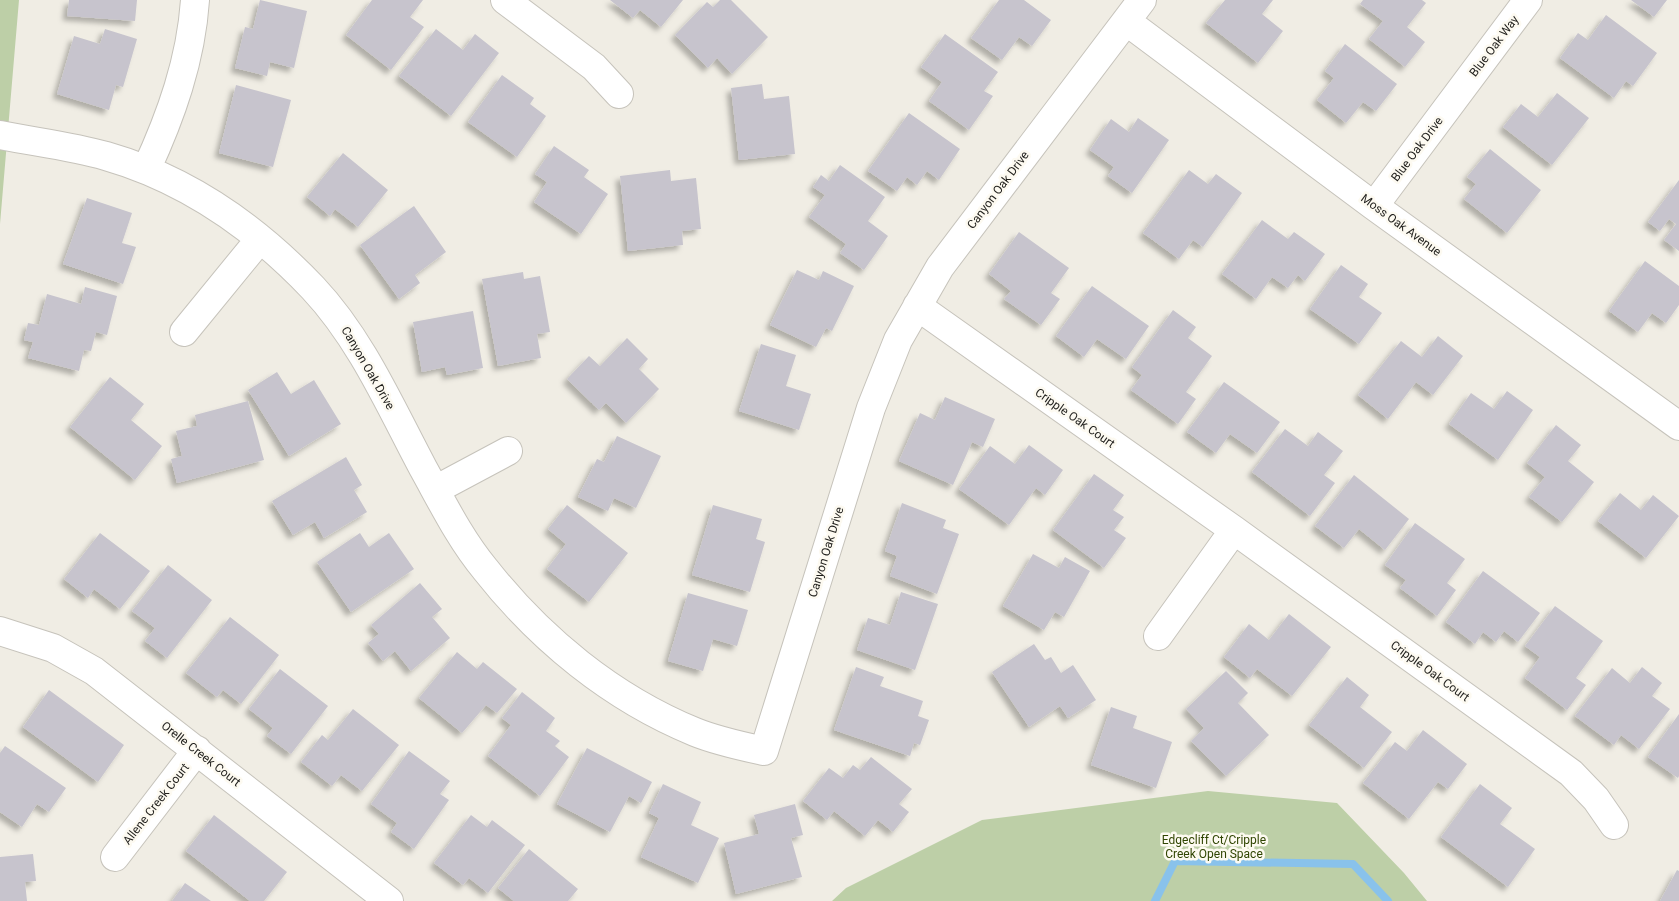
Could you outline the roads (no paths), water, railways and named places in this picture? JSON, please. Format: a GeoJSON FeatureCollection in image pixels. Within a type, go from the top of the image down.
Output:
{"type":"FeatureCollection","features":[{"type":"Feature","properties":{"kind":"street"},"geometry":{"type":"LineString","coordinates":[[146,170],[166,126],[179,85],[191,33],[195,0]]}},
{"type":"Feature","properties":{"kind":"street"},"geometry":{"type":"LineString","coordinates":[[506,0],[594,67],[619,94]]}},
{"type":"Feature","properties":{"kind":"street","name":"Blue Oak Way"},"geometry":{"type":"LineString","coordinates":[[1460,92],[1528,0]]}},
{"type":"Feature","properties":{"kind":"street","name":"Canyon Oak Drive"},"geometry":{"type":"LineString","coordinates":[[0,135],[86,151],[146,170],[208,202],[260,239],[288,263],[339,320],[360,350],[459,532],[483,568],[540,631],[600,679],[666,718],[703,735],[764,751],[870,408],[898,340],[940,267],[1134,11]]}},
{"type":"Feature","properties":{"kind":"street","name":"Moss Oak Avenue"},"geometry":{"type":"LineString","coordinates":[[1134,11],[1374,206],[1677,422]]}},
{"type":"Feature","properties":{"kind":"street","name":"Blue Oak Drive"},"geometry":{"type":"LineString","coordinates":[[1374,206],[1460,92]]}},
{"type":"Feature","properties":{"kind":"street"},"geometry":{"type":"LineString","coordinates":[[184,332],[260,239]]}},
{"type":"Feature","properties":{"kind":"street","name":"Cripple Oak Court"},"geometry":{"type":"LineString","coordinates":[[917,306],[1234,530],[1572,773],[1596,799],[1614,826]]}},
{"type":"Feature","properties":{"kind":"street"},"geometry":{"type":"LineString","coordinates":[[435,490],[508,451]]}},
{"type":"Feature","properties":{"kind":"street"},"geometry":{"type":"LineString","coordinates":[[1158,636],[1234,530]]}},
{"type":"Feature","properties":{"kind":"street","name":"Orelle Creek Court"},"geometry":{"type":"LineString","coordinates":[[0,631],[53,648],[94,671],[389,901]]}},
{"type":"Feature","properties":{"kind":"street","name":"Allene Creek Court"},"geometry":{"type":"LineString","coordinates":[[115,857],[197,750]]}},
{"type":"Feature","properties":{"kind":"waterway"},"geometry":{"type":"LineString","coordinates":[[1155,901],[1175,861],[1353,864],[1388,901]]}},
{"type":"Feature","properties":{"kind":"park label","name":"Edgecliff Ct/Cripple Creek Open Space"},"geometry":{"type":"Point","coordinates":[1214,847]}}]}
